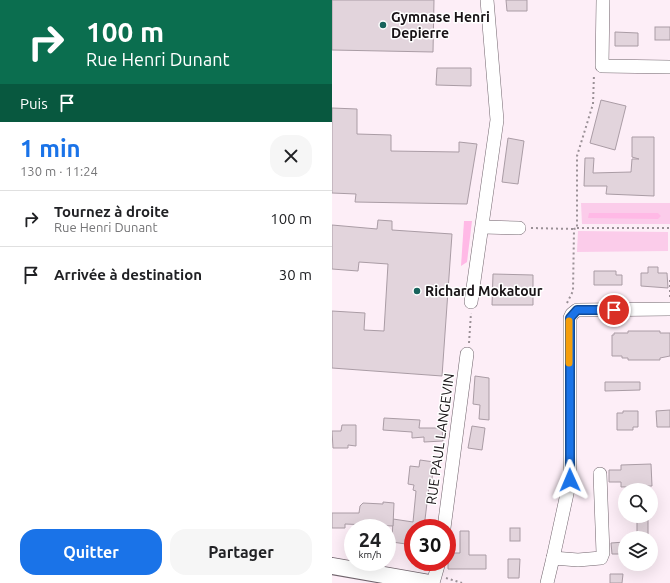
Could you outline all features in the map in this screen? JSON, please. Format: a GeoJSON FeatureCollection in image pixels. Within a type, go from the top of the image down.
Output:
{"type":"FeatureCollection","features":[{"type":"Feature","properties":{"kind":"main road"},"geometry":{"type":"LineString","coordinates":[[332,566],[429,583]]}},
{"type":"Feature","properties":{"kind":"street"},"geometry":{"type":"LineString","coordinates":[[471,302],[483,227],[496,120],[487,0]]}},
{"type":"Feature","properties":{"kind":"street"},"geometry":{"type":"LineString","coordinates":[[603,0],[602,66],[670,67]]}},
{"type":"Feature","properties":{"kind":"street"},"geometry":{"type":"LineString","coordinates":[[483,227],[519,228]]}},
{"type":"Feature","properties":{"kind":"street"},"geometry":{"type":"LineString","coordinates":[[547,583],[570,480],[570,318],[577,310],[670,309]]}},
{"type":"Feature","properties":{"kind":"street","name":"RUE PAUL LANGEVIN"},"geometry":{"type":"LineString","coordinates":[[445,519],[467,354]]}},
{"type":"Feature","properties":{"kind":"street"},"geometry":{"type":"LineString","coordinates":[[553,558],[578,560],[601,558],[603,553],[600,474]]}},
{"type":"Feature","properties":{"kind":"street"},"geometry":{"type":"LineString","coordinates":[[433,583],[436,571]]}},
{"type":"Feature","properties":{"kind":"path"},"geometry":{"type":"LineString","coordinates":[[577,228],[577,156],[593,104],[594,71]]}},
{"type":"Feature","properties":{"kind":"path"},"geometry":{"type":"LineString","coordinates":[[519,228],[670,228]]}},
{"type":"Feature","properties":{"kind":"path"},"geometry":{"type":"LineString","coordinates":[[565,305],[573,291],[574,229]]}},
{"type":"Feature","properties":{"kind":"path"},"geometry":{"type":"LineString","coordinates":[[670,279],[670,309]]}},
{"type":"Feature","properties":{"kind":"path"},"geometry":{"type":"LineString","coordinates":[[467,354],[471,334],[471,302]]}},
{"type":"Feature","properties":{"kind":"shaded area"},"geometry":{"type":"Polygon","coordinates":[[[581,203],[670,203],[670,224],[582,224],[581,203]]]}},
{"type":"Feature","properties":{"kind":"shaded area"},"geometry":{"type":"Polygon","coordinates":[[[589,213],[658,213],[661,216],[658,219],[588,218],[589,213]]]}},
{"type":"Feature","properties":{"kind":"shaded area"},"geometry":{"type":"Polygon","coordinates":[[[464,221],[472,221],[467,262],[461,266],[464,221]]]}},
{"type":"Feature","properties":{"kind":"shaded area"},"geometry":{"type":"Polygon","coordinates":[[[578,231],[668,232],[668,251],[577,252],[578,231]]]}},
{"type":"Feature","properties":{"kind":"building","name":"Gymnase Henri Depierre"},"geometry":{"type":"Polygon","coordinates":[[[332,0],[434,0],[433,52],[332,50],[332,0]]]}},
{"type":"Feature","properties":{"kind":"building"},"geometry":{"type":"Polygon","coordinates":[[[506,0],[527,0],[527,11],[507,11],[506,0]]]}},
{"type":"Feature","properties":{"kind":"building"},"geometry":{"type":"Polygon","coordinates":[[[655,27],[670,27],[670,40],[655,40],[655,27]]]}},
{"type":"Feature","properties":{"kind":"building"},"geometry":{"type":"Polygon","coordinates":[[[615,32],[638,33],[638,46],[615,46],[615,32]]]}},
{"type":"Feature","properties":{"kind":"building"},"geometry":{"type":"Polygon","coordinates":[[[437,68],[471,68],[471,86],[436,85],[437,68]]]}},
{"type":"Feature","properties":{"kind":"building"},"geometry":{"type":"Polygon","coordinates":[[[601,100],[626,106],[615,150],[590,143],[601,100]]]}},
{"type":"Feature","properties":{"kind":"building"},"geometry":{"type":"Polygon","coordinates":[[[332,108],[357,109],[357,134],[391,135],[391,151],[459,152],[459,142],[477,144],[467,204],[355,202],[356,194],[332,193],[332,108]]]}},
{"type":"Feature","properties":{"kind":"building"},"geometry":{"type":"Polygon","coordinates":[[[632,137],[654,137],[654,196],[606,194],[607,186],[584,186],[585,158],[594,158],[593,173],[631,172],[632,159],[639,159],[632,157],[632,137]]]}},
{"type":"Feature","properties":{"kind":"building"},"geometry":{"type":"Polygon","coordinates":[[[508,138],[524,141],[518,184],[502,182],[508,138]]]}},
{"type":"Feature","properties":{"kind":"building","name":"Richard Mokatour"},"geometry":{"type":"Polygon","coordinates":[[[378,220],[392,221],[392,230],[452,234],[442,376],[332,368],[332,311],[365,313],[364,330],[384,331],[388,264],[359,262],[358,271],[332,269],[332,225],[377,229],[378,220]]]}},
{"type":"Feature","properties":{"kind":"building"},"geometry":{"type":"Polygon","coordinates":[[[648,267],[658,267],[658,273],[667,273],[668,288],[641,286],[641,273],[648,273],[648,267]]]}},
{"type":"Feature","properties":{"kind":"building"},"geometry":{"type":"Polygon","coordinates":[[[594,271],[616,271],[616,275],[622,275],[622,285],[594,285],[594,271]]]}},
{"type":"Feature","properties":{"kind":"building"},"geometry":{"type":"Polygon","coordinates":[[[493,274],[533,275],[533,305],[492,305],[493,274]]]}},
{"type":"Feature","properties":{"kind":"building"},"geometry":{"type":"Polygon","coordinates":[[[628,331],[660,331],[660,333],[670,333],[670,356],[660,358],[660,360],[628,360],[628,358],[622,358],[622,356],[612,356],[612,335],[614,335],[614,333],[628,333],[628,331]]]}},
{"type":"Feature","properties":{"kind":"building"},"geometry":{"type":"Polygon","coordinates":[[[475,376],[489,378],[489,420],[479,419],[480,405],[473,404],[475,376]]]}},
{"type":"Feature","properties":{"kind":"building"},"geometry":{"type":"Polygon","coordinates":[[[605,382],[640,382],[640,390],[605,391],[605,382]]]}},
{"type":"Feature","properties":{"kind":"building"},"geometry":{"type":"Polygon","coordinates":[[[670,410],[670,427],[657,427],[656,411],[670,410]]]}},
{"type":"Feature","properties":{"kind":"building"},"geometry":{"type":"Polygon","coordinates":[[[623,411],[638,411],[638,427],[633,427],[633,430],[617,430],[617,413],[623,413],[623,411]]]}},
{"type":"Feature","properties":{"kind":"building"},"geometry":{"type":"Polygon","coordinates":[[[384,418],[420,420],[419,428],[442,428],[443,441],[424,442],[424,437],[412,438],[412,432],[383,430],[384,418]]]}},
{"type":"Feature","properties":{"kind":"building"},"geometry":{"type":"Polygon","coordinates":[[[342,425],[356,425],[356,446],[348,445],[348,448],[333,448],[332,431],[341,431],[342,425]]]}},
{"type":"Feature","properties":{"kind":"building"},"geometry":{"type":"Polygon","coordinates":[[[472,426],[485,428],[482,450],[468,448],[472,426]]]}},
{"type":"Feature","properties":{"kind":"building"},"geometry":{"type":"Polygon","coordinates":[[[420,460],[434,462],[431,487],[429,486],[425,519],[413,519],[416,491],[413,490],[414,485],[408,484],[410,466],[419,467],[420,460]]]}},
{"type":"Feature","properties":{"kind":"building"},"geometry":{"type":"Polygon","coordinates":[[[651,464],[652,483],[609,482],[609,470],[621,470],[621,465],[651,464]]]}},
{"type":"Feature","properties":{"kind":"building"},"geometry":{"type":"Polygon","coordinates":[[[383,502],[394,503],[393,519],[344,519],[344,528],[332,528],[332,513],[359,513],[360,506],[363,503],[383,504],[383,502]]]}},
{"type":"Feature","properties":{"kind":"building"},"geometry":{"type":"Polygon","coordinates":[[[396,519],[404,521],[404,544],[396,543],[396,519]]]}},
{"type":"Feature","properties":{"kind":"building"},"geometry":{"type":"Polygon","coordinates":[[[637,523],[648,523],[648,531],[637,531],[637,523]]]}},
{"type":"Feature","properties":{"kind":"building"},"geometry":{"type":"Polygon","coordinates":[[[510,528],[520,528],[520,541],[510,541],[510,528]]]}},
{"type":"Feature","properties":{"kind":"building"},"geometry":{"type":"Polygon","coordinates":[[[460,531],[469,531],[469,555],[486,555],[486,569],[456,569],[456,553],[460,553],[460,531]]]}},
{"type":"Feature","properties":{"kind":"building"},"geometry":{"type":"Polygon","coordinates":[[[618,542],[618,554],[612,554],[611,543],[618,542]]]}},
{"type":"Feature","properties":{"kind":"building"},"geometry":{"type":"Polygon","coordinates":[[[508,559],[520,559],[519,578],[508,578],[508,559]]]}},
{"type":"Feature","properties":{"kind":"building"},"geometry":{"type":"Polygon","coordinates":[[[610,574],[623,574],[622,583],[610,583],[610,574]]]}},
{"type":"Feature","properties":{"kind":"slow traffic"},"geometry":{"type":"LineString","coordinates":[[569,321],[569,363]]}},
{"type":"Feature","properties":{"kind":"place","name":"Gymnase Henri Depierre"},"geometry":{"type":"Point","coordinates":[383,25]}},
{"type":"Feature","properties":{"kind":"place","name":"Richard Mokatour"},"geometry":{"type":"Point","coordinates":[417,291]}},
{"type":"Feature","properties":{"kind":"route"},"geometry":{"type":"LineString","coordinates":[[570,480],[568,323],[572,314],[577,310],[614,310]]}}]}
